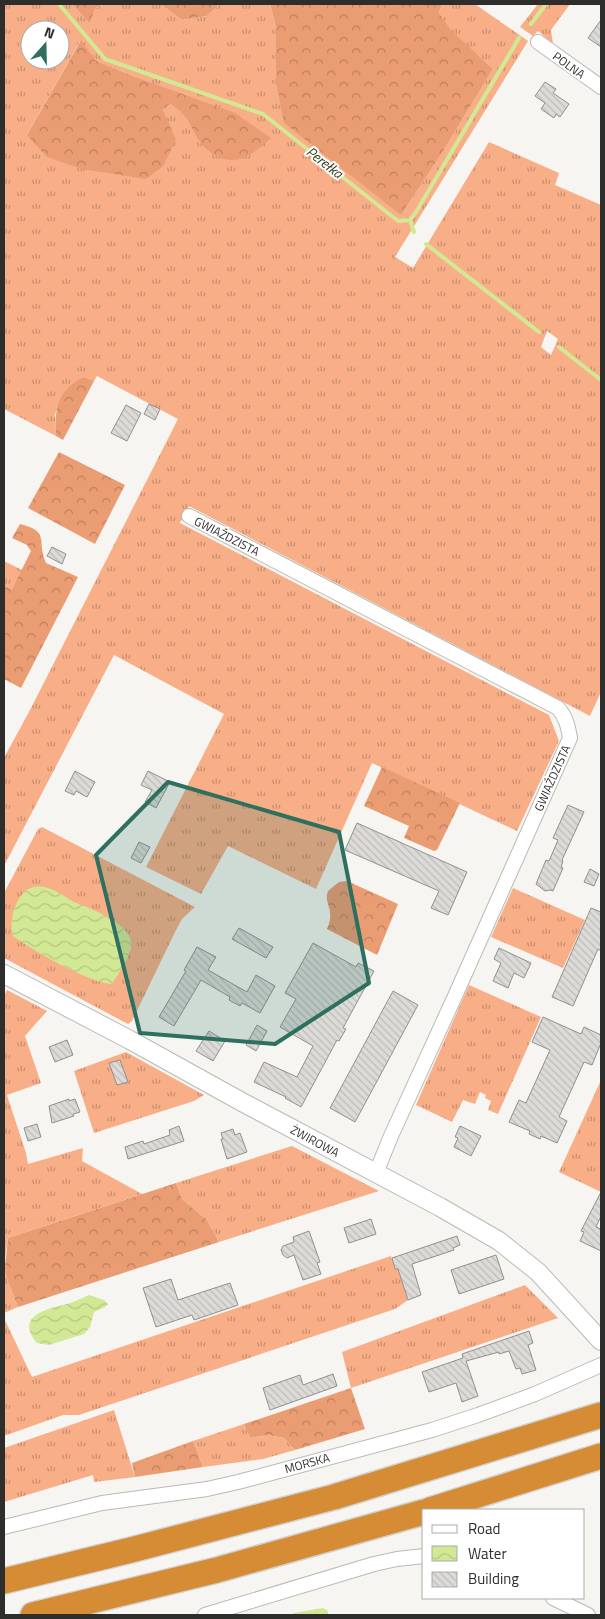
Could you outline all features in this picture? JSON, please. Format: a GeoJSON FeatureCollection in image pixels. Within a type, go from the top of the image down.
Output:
{"type":"FeatureCollection","features":[{"type":"Feature","properties":{"kind":"highway"},"geometry":{"type":"LineString","coordinates":[[4,1580],[131,1550],[334,1497],[601,1416]]}},
{"type":"Feature","properties":{"kind":"highway"},"geometry":{"type":"LineString","coordinates":[[433,1509],[601,1456]]}},
{"type":"Feature","properties":{"kind":"highway"},"geometry":{"type":"LineString","coordinates":[[33,1615],[218,1570],[422,1513]]}},
{"type":"Feature","properties":{"kind":"street","name":"POLNA"},"geometry":{"type":"LineString","coordinates":[[538,42],[601,88]]}},
{"type":"Feature","properties":{"kind":"street","name":"GWIAŹDZISTA"},"geometry":{"type":"LineString","coordinates":[[189,516],[558,708],[564,715],[568,726],[570,738],[376,1173]]}},
{"type":"Feature","properties":{"kind":"street","name":"ŻWIROWA"},"geometry":{"type":"LineString","coordinates":[[4,974],[440,1207],[499,1241],[554,1288],[601,1341]]}},
{"type":"Feature","properties":{"kind":"street","name":"MORSKA"},"geometry":{"type":"LineString","coordinates":[[4,1527],[102,1503],[207,1489],[238,1482],[478,1415],[601,1365]]}},
{"type":"Feature","properties":{"kind":"street"},"geometry":{"type":"LineString","coordinates":[[205,1615],[374,1564],[422,1556]]}},
{"type":"Feature","properties":{"kind":"street"},"geometry":{"type":"LineString","coordinates":[[555,1599],[588,1615]]}},
{"type":"Feature","properties":{"kind":"highlighted area"},"geometry":{"type":"Polygon","coordinates":[[[168,782],[339,832],[369,983],[275,1044],[140,1033],[96,855],[168,782]]]}},
{"type":"Feature","properties":{"kind":"green space"},"geometry":{"type":"Polygon","coordinates":[[[4,4],[72,4],[90,24],[95,8],[104,4],[160,4],[182,20],[207,16],[220,4],[270,4],[276,28],[276,81],[401,215],[442,153],[493,69],[449,29],[439,13],[442,4],[475,4],[528,41],[395,257],[413,268],[489,142],[559,173],[555,185],[601,205],[601,692],[590,716],[189,506],[180,523],[549,715],[559,741],[517,831],[372,763],[316,889],[228,846],[201,894],[146,867],[224,714],[114,655],[4,866],[4,758],[178,419],[97,376],[94,381],[84,377],[66,390],[55,414],[56,436],[4,409],[4,4]],[[20,20],[20,70],[64,70],[27,135],[166,119],[163,110],[170,104],[182,111],[201,143],[249,156],[135,77],[95,60],[80,41],[70,59],[70,20],[20,20]],[[547,331],[541,347],[551,355],[558,339],[547,331]]]}},
{"type":"Feature","properties":{"kind":"green space"},"geometry":{"type":"Polygon","coordinates":[[[72,4],[104,4],[95,8],[90,24],[72,4]]]}},
{"type":"Feature","properties":{"kind":"green space"},"geometry":{"type":"Polygon","coordinates":[[[160,4],[220,4],[207,16],[182,20],[160,4]]]}},
{"type":"Feature","properties":{"kind":"green space"},"geometry":{"type":"Polygon","coordinates":[[[270,4],[442,4],[439,13],[450,29],[493,69],[442,153],[401,215],[284,123],[276,81],[276,28],[270,4]]]}},
{"type":"Feature","properties":{"kind":"green space"},"geometry":{"type":"Polygon","coordinates":[[[538,4],[570,4],[551,30],[553,44],[538,31],[533,36],[520,27],[538,4]]]}},
{"type":"Feature","properties":{"kind":"green space"},"geometry":{"type":"Polygon","coordinates":[[[81,40],[95,60],[135,77],[235,113],[271,138],[255,152],[243,158],[236,160],[223,159],[211,153],[201,143],[185,117],[170,104],[163,110],[176,140],[163,166],[146,179],[82,169],[47,157],[27,135],[64,70],[70,70],[70,59],[81,40]]]}},
{"type":"Feature","properties":{"kind":"green space"},"geometry":{"type":"Polygon","coordinates":[[[84,377],[94,381],[63,440],[56,436],[57,409],[68,387],[84,377]]]}},
{"type":"Feature","properties":{"kind":"green space"},"geometry":{"type":"Polygon","coordinates":[[[59,452],[125,485],[95,544],[28,508],[59,452]]]}},
{"type":"Feature","properties":{"kind":"green space"},"geometry":{"type":"Polygon","coordinates":[[[20,524],[36,530],[39,534],[46,563],[78,577],[21,688],[4,679],[4,585],[12,589],[31,551],[27,545],[12,538],[20,524]]]}},
{"type":"Feature","properties":{"kind":"green space"},"geometry":{"type":"Polygon","coordinates":[[[4,561],[22,570],[12,589],[4,585],[4,561]]]}},
{"type":"Feature","properties":{"kind":"green space"},"geometry":{"type":"Polygon","coordinates":[[[382,767],[460,803],[437,850],[434,851],[404,838],[409,826],[364,806],[382,767]]]}},
{"type":"Feature","properties":{"kind":"green space"},"geometry":{"type":"Polygon","coordinates":[[[42,827],[195,907],[182,919],[132,1021],[128,1024],[4,958],[4,893],[38,829],[42,827]]]}},
{"type":"Feature","properties":{"kind":"green space"},"geometry":{"type":"Polygon","coordinates":[[[347,881],[398,904],[377,955],[327,929],[330,916],[327,900],[328,891],[339,882],[347,881]]]}},
{"type":"Feature","properties":{"kind":"green space"},"geometry":{"type":"Polygon","coordinates":[[[513,888],[585,920],[563,968],[491,937],[513,888]]]}},
{"type":"Feature","properties":{"kind":"green space"},"geometry":{"type":"Polygon","coordinates":[[[469,985],[541,1017],[498,1114],[488,1110],[491,1101],[480,1092],[475,1104],[463,1100],[452,1122],[416,1105],[469,985]]]}},
{"type":"Feature","properties":{"kind":"green space"},"geometry":{"type":"Polygon","coordinates":[[[7,990],[47,1011],[25,1036],[41,1083],[7,1095],[28,1164],[83,1148],[82,1161],[142,1194],[8,1238],[5,1258],[7,1279],[18,1307],[4,1313],[4,996],[7,990]]]}},
{"type":"Feature","properties":{"kind":"green space"},"geometry":{"type":"Polygon","coordinates":[[[126,1052],[204,1095],[194,1101],[94,1133],[74,1071],[126,1052]]]}},
{"type":"Feature","properties":{"kind":"green space"},"geometry":{"type":"Polygon","coordinates":[[[601,1080],[601,1192],[559,1172],[601,1080]]]}},
{"type":"Feature","properties":{"kind":"green space"},"geometry":{"type":"Polygon","coordinates":[[[292,1146],[379,1191],[219,1242],[207,1220],[182,1199],[176,1183],[292,1146]]]}},
{"type":"Feature","properties":{"kind":"green space"},"geometry":{"type":"Polygon","coordinates":[[[176,1183],[182,1199],[207,1220],[219,1242],[18,1307],[7,1279],[5,1267],[8,1238],[176,1183]]]}},
{"type":"Feature","properties":{"kind":"green space"},"geometry":{"type":"Polygon","coordinates":[[[391,1256],[395,1269],[398,1269],[408,1300],[395,1309],[79,1415],[63,1415],[4,1436],[4,1318],[32,1377],[391,1256]]]}},
{"type":"Feature","properties":{"kind":"green space"},"geometry":{"type":"Polygon","coordinates":[[[525,1285],[558,1318],[351,1388],[342,1352],[525,1285]]]}},
{"type":"Feature","properties":{"kind":"green space"},"geometry":{"type":"Polygon","coordinates":[[[351,1388],[365,1429],[295,1450],[284,1438],[268,1435],[250,1438],[244,1424],[351,1388]]]}},
{"type":"Feature","properties":{"kind":"green space"},"geometry":{"type":"Polygon","coordinates":[[[114,1410],[135,1477],[94,1482],[93,1475],[4,1502],[4,1448],[114,1410]]]}},
{"type":"Feature","properties":{"kind":"green space"},"geometry":{"type":"Polygon","coordinates":[[[244,1424],[250,1438],[268,1435],[284,1438],[295,1450],[263,1459],[203,1467],[193,1441],[244,1424]]]}},
{"type":"Feature","properties":{"kind":"green space"},"geometry":{"type":"Polygon","coordinates":[[[193,1441],[203,1467],[135,1477],[132,1463],[193,1441]]]}},
{"type":"Feature","properties":{"kind":"water"},"geometry":{"type":"Polygon","coordinates":[[[33,887],[43,887],[55,891],[107,917],[116,922],[129,935],[131,942],[130,952],[125,964],[112,984],[76,972],[13,936],[12,923],[15,908],[22,895],[33,887]]]}},
{"type":"Feature","properties":{"kind":"water"},"geometry":{"type":"Polygon","coordinates":[[[89,1295],[104,1300],[108,1304],[94,1312],[90,1327],[84,1334],[49,1345],[37,1343],[29,1327],[30,1321],[34,1316],[89,1295]]]}},
{"type":"Feature","properties":{"kind":"water"},"geometry":{"type":"Polygon","coordinates":[[[323,1608],[328,1611],[328,1615],[291,1615],[294,1613],[323,1608]]]}},
{"type":"Feature","properties":{"kind":"building"},"geometry":{"type":"Polygon","coordinates":[[[601,20],[601,47],[588,38],[601,20]]]}},
{"type":"Feature","properties":{"kind":"building"},"geometry":{"type":"Polygon","coordinates":[[[545,82],[556,89],[553,93],[569,104],[560,117],[556,114],[554,118],[541,109],[545,103],[535,96],[545,82]]]}},
{"type":"Feature","properties":{"kind":"building"},"geometry":{"type":"Polygon","coordinates":[[[149,404],[160,409],[155,420],[144,414],[149,404]]]}},
{"type":"Feature","properties":{"kind":"building"},"geometry":{"type":"Polygon","coordinates":[[[126,405],[141,413],[127,441],[111,433],[126,405]]]}},
{"type":"Feature","properties":{"kind":"building"},"geometry":{"type":"Polygon","coordinates":[[[52,547],[66,554],[62,564],[47,556],[52,547]]]}},
{"type":"Feature","properties":{"kind":"building"},"geometry":{"type":"Polygon","coordinates":[[[75,771],[95,782],[87,797],[76,791],[74,795],[65,791],[75,771]]]}},
{"type":"Feature","properties":{"kind":"building"},"geometry":{"type":"Polygon","coordinates":[[[148,771],[170,782],[156,808],[145,802],[152,790],[141,785],[148,771]]]}},
{"type":"Feature","properties":{"kind":"building"},"geometry":{"type":"Polygon","coordinates":[[[568,805],[584,812],[562,860],[561,867],[563,868],[553,891],[545,891],[536,884],[546,860],[549,861],[558,840],[553,838],[568,805]]]}},
{"type":"Feature","properties":{"kind":"building"},"geometry":{"type":"Polygon","coordinates":[[[357,823],[467,872],[448,915],[431,908],[439,891],[345,850],[357,823]]]}},
{"type":"Feature","properties":{"kind":"building"},"geometry":{"type":"Polygon","coordinates":[[[139,842],[150,847],[141,863],[131,858],[139,842]]]}},
{"type":"Feature","properties":{"kind":"building"},"geometry":{"type":"Polygon","coordinates":[[[590,869],[599,874],[594,886],[584,882],[590,869]]]}},
{"type":"Feature","properties":{"kind":"building"},"geometry":{"type":"Polygon","coordinates":[[[591,908],[601,912],[601,951],[598,949],[573,1006],[552,997],[591,908]]]}},
{"type":"Feature","properties":{"kind":"building"},"geometry":{"type":"Polygon","coordinates":[[[239,928],[273,947],[266,958],[232,939],[239,928]]]}},
{"type":"Feature","properties":{"kind":"building"},"geometry":{"type":"Polygon","coordinates":[[[313,943],[356,967],[358,963],[374,971],[343,1028],[346,1029],[339,1041],[337,1040],[301,1107],[286,1097],[254,1082],[264,1062],[297,1077],[313,1046],[280,1027],[296,999],[285,993],[313,943]]]}},
{"type":"Feature","properties":{"kind":"building"},"geometry":{"type":"Polygon","coordinates":[[[197,947],[216,957],[208,970],[247,992],[256,975],[275,986],[260,1013],[242,1003],[240,1006],[229,1000],[230,997],[201,980],[174,1026],[159,1017],[186,971],[184,970],[197,947]]]}},
{"type":"Feature","properties":{"kind":"building"},"geometry":{"type":"Polygon","coordinates":[[[499,948],[531,963],[524,978],[514,973],[508,988],[493,981],[501,963],[494,959],[499,948]]]}},
{"type":"Feature","properties":{"kind":"building"},"geometry":{"type":"Polygon","coordinates":[[[393,991],[418,1005],[355,1122],[330,1108],[393,991]]]}},
{"type":"Feature","properties":{"kind":"building"},"geometry":{"type":"Polygon","coordinates":[[[543,1017],[581,1034],[584,1027],[601,1035],[601,1043],[592,1065],[584,1062],[559,1117],[567,1121],[557,1143],[541,1136],[540,1139],[529,1134],[530,1131],[509,1122],[519,1100],[526,1103],[550,1050],[532,1042],[543,1017]]]}},
{"type":"Feature","properties":{"kind":"building"},"geometry":{"type":"Polygon","coordinates":[[[257,1025],[267,1031],[256,1051],[246,1045],[257,1025]]]}},
{"type":"Feature","properties":{"kind":"building"},"geometry":{"type":"Polygon","coordinates":[[[209,1031],[225,1041],[213,1061],[196,1051],[209,1031]]]}},
{"type":"Feature","properties":{"kind":"building"},"geometry":{"type":"Polygon","coordinates":[[[67,1040],[73,1055],[55,1062],[49,1047],[67,1040]]]}},
{"type":"Feature","properties":{"kind":"building"},"geometry":{"type":"Polygon","coordinates":[[[120,1060],[128,1082],[117,1085],[109,1063],[120,1060]]]}},
{"type":"Feature","properties":{"kind":"building"},"geometry":{"type":"Polygon","coordinates":[[[69,1099],[69,1101],[75,1099],[80,1112],[73,1114],[74,1116],[52,1123],[49,1106],[69,1099]]]}},
{"type":"Feature","properties":{"kind":"building"},"geometry":{"type":"Polygon","coordinates":[[[37,1124],[41,1137],[28,1141],[24,1128],[37,1124]]]}},
{"type":"Feature","properties":{"kind":"building"},"geometry":{"type":"Polygon","coordinates":[[[179,1126],[184,1141],[128,1159],[125,1147],[143,1141],[144,1144],[170,1135],[169,1130],[179,1126]]]}},
{"type":"Feature","properties":{"kind":"building"},"geometry":{"type":"Polygon","coordinates":[[[460,1126],[481,1136],[471,1156],[454,1147],[458,1138],[455,1137],[460,1126]]]}},
{"type":"Feature","properties":{"kind":"building"},"geometry":{"type":"Polygon","coordinates":[[[233,1129],[235,1135],[240,1133],[247,1152],[227,1159],[221,1133],[233,1129]]]}},
{"type":"Feature","properties":{"kind":"building"},"geometry":{"type":"Polygon","coordinates":[[[601,1192],[601,1216],[596,1227],[601,1229],[601,1251],[580,1241],[584,1232],[581,1231],[601,1192]]]}},
{"type":"Feature","properties":{"kind":"building"},"geometry":{"type":"Polygon","coordinates":[[[371,1219],[376,1234],[349,1243],[344,1228],[371,1219]]]}},
{"type":"Feature","properties":{"kind":"building"},"geometry":{"type":"Polygon","coordinates":[[[309,1231],[320,1262],[317,1263],[321,1274],[303,1280],[294,1255],[287,1258],[281,1250],[283,1246],[294,1242],[293,1237],[309,1231]]]}},
{"type":"Feature","properties":{"kind":"building"},"geometry":{"type":"Polygon","coordinates":[[[457,1236],[460,1245],[453,1248],[454,1250],[412,1264],[421,1295],[408,1300],[398,1269],[395,1269],[392,1258],[457,1236]]]}},
{"type":"Feature","properties":{"kind":"building"},"geometry":{"type":"Polygon","coordinates":[[[496,1255],[504,1279],[459,1294],[451,1270],[496,1255]]]}},
{"type":"Feature","properties":{"kind":"building"},"geometry":{"type":"Polygon","coordinates":[[[171,1279],[178,1300],[230,1283],[238,1305],[194,1320],[192,1315],[156,1327],[143,1288],[171,1279]]]}},
{"type":"Feature","properties":{"kind":"building"},"geometry":{"type":"Polygon","coordinates":[[[529,1331],[533,1343],[528,1345],[536,1370],[522,1374],[520,1368],[516,1369],[509,1351],[499,1354],[499,1352],[466,1361],[478,1396],[462,1402],[456,1383],[429,1392],[422,1372],[463,1358],[462,1354],[529,1331]]]}},
{"type":"Feature","properties":{"kind":"building"},"geometry":{"type":"Polygon","coordinates":[[[333,1374],[337,1386],[270,1410],[263,1388],[300,1375],[303,1385],[333,1374]]]}},
{"type":"Feature","properties":{"kind":"waterway","name":"Perełka"},"geometry":{"type":"LineString","coordinates":[[59,4],[105,59],[263,114],[398,221],[410,220],[416,212],[519,38]]}},
{"type":"Feature","properties":{"kind":"waterway","name":"Perełka"},"geometry":{"type":"LineString","coordinates":[[531,24],[546,4]]}},
{"type":"Feature","properties":{"kind":"waterway"},"geometry":{"type":"LineString","coordinates":[[410,220],[414,232]]}},
{"type":"Feature","properties":{"kind":"waterway"},"geometry":{"type":"LineString","coordinates":[[426,244],[539,332]]}},
{"type":"Feature","properties":{"kind":"waterway"},"geometry":{"type":"LineString","coordinates":[[559,347],[601,380]]}}]}
